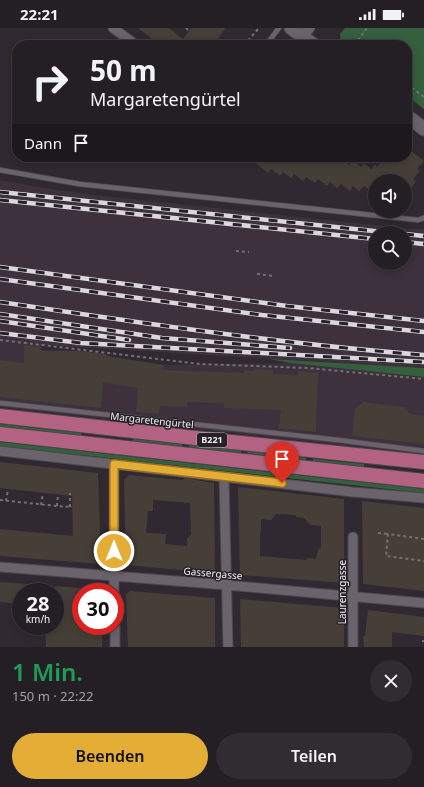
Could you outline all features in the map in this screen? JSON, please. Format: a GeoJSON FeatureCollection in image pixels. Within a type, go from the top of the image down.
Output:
{"type":"FeatureCollection","features":[{"type":"Feature","properties":{"kind":"main road","name":"Margaretengürtel"},"geometry":{"type":"LineString","coordinates":[[0,416],[424,462]]}},
{"type":"Feature","properties":{"kind":"main road","name":"B221"},"geometry":{"type":"LineString","coordinates":[[0,434],[424,481]]}},
{"type":"Feature","properties":{"kind":"street"},"geometry":{"type":"LineString","coordinates":[[114,28],[130,40]]}},
{"type":"Feature","properties":{"kind":"street"},"geometry":{"type":"LineString","coordinates":[[291,28],[306,32]]}},
{"type":"Feature","properties":{"kind":"street"},"geometry":{"type":"LineString","coordinates":[[412,120],[424,129]]}},
{"type":"Feature","properties":{"kind":"street"},"geometry":{"type":"LineString","coordinates":[[0,451],[345,491],[424,498]]}},
{"type":"Feature","properties":{"kind":"street"},"geometry":{"type":"LineString","coordinates":[[114,464],[114,583]]}},
{"type":"Feature","properties":{"kind":"street"},"geometry":{"type":"LineString","coordinates":[[224,476],[228,647]]}},
{"type":"Feature","properties":{"kind":"street","name":"Laurenzgasse"},"geometry":{"type":"LineString","coordinates":[[353,537],[353,647]]}},
{"type":"Feature","properties":{"kind":"street","name":"Gassergasse"},"geometry":{"type":"LineString","coordinates":[[0,567],[227,585],[424,604]]}},
{"type":"Feature","properties":{"kind":"street"},"geometry":{"type":"LineString","coordinates":[[114,635],[115,647]]}},
{"type":"Feature","properties":{"kind":"lane"},"geometry":{"type":"LineString","coordinates":[[270,40],[279,28]]}},
{"type":"Feature","properties":{"kind":"lane"},"geometry":{"type":"LineString","coordinates":[[0,170],[79,184],[418,220],[424,218]]}},
{"type":"Feature","properties":{"kind":"lane","name":"Margaretengürtel"},"geometry":{"type":"LineString","coordinates":[[0,403],[330,439],[424,451]]}},
{"type":"Feature","properties":{"kind":"path"},"geometry":{"type":"LineString","coordinates":[[186,28],[189,31]]}},
{"type":"Feature","properties":{"kind":"path"},"geometry":{"type":"LineString","coordinates":[[248,40],[259,28]]}},
{"type":"Feature","properties":{"kind":"path"},"geometry":{"type":"LineString","coordinates":[[358,40],[367,28]]}},
{"type":"Feature","properties":{"kind":"path"},"geometry":{"type":"LineString","coordinates":[[412,88],[424,97]]}},
{"type":"Feature","properties":{"kind":"path"},"geometry":{"type":"LineString","coordinates":[[236,251],[249,252]]}},
{"type":"Feature","properties":{"kind":"path"},"geometry":{"type":"LineString","coordinates":[[257,274],[274,276]]}},
{"type":"Feature","properties":{"kind":"path"},"geometry":{"type":"LineString","coordinates":[[0,340],[200,364],[308,368],[424,379]]}},
{"type":"Feature","properties":{"kind":"path"},"geometry":{"type":"LineString","coordinates":[[6,501],[8,489]]}},
{"type":"Feature","properties":{"kind":"path"},"geometry":{"type":"LineString","coordinates":[[41,505],[43,493]]}},
{"type":"Feature","properties":{"kind":"path"},"geometry":{"type":"LineString","coordinates":[[0,500],[71,507],[70,493]]}},
{"type":"Feature","properties":{"kind":"path"},"geometry":{"type":"LineString","coordinates":[[57,506],[58,494]]}},
{"type":"Feature","properties":{"kind":"path"},"geometry":{"type":"LineString","coordinates":[[378,533],[424,539]]}},
{"type":"Feature","properties":{"kind":"path"},"geometry":{"type":"LineString","coordinates":[[388,534],[386,556],[424,561]]}},
{"type":"Feature","properties":{"kind":"shaded area"},"geometry":{"type":"Polygon","coordinates":[[[0,180],[103,196],[391,226],[368,226],[368,270],[412,270],[412,229],[424,229],[424,368],[42,345],[41,350],[80,351],[106,354],[106,356],[164,365],[290,363],[424,377],[424,454],[0,407],[0,180]]]}},
{"type":"Feature","properties":{"kind":"green space"},"geometry":{"type":"Polygon","coordinates":[[[345,28],[424,28],[424,109],[412,100],[412,40],[341,40],[340,34],[345,28]]]}},
{"type":"Feature","properties":{"kind":"green space"},"geometry":{"type":"Polygon","coordinates":[[[269,359],[424,368],[424,377],[290,363],[269,359]]]}},
{"type":"Feature","properties":{"kind":"green space"},"geometry":{"type":"Polygon","coordinates":[[[0,424],[81,433],[81,436],[0,427],[0,424]]]}},
{"type":"Feature","properties":{"kind":"green space"},"geometry":{"type":"Polygon","coordinates":[[[133,439],[182,444],[182,447],[132,441],[133,439]]]}},
{"type":"Feature","properties":{"kind":"green space"},"geometry":{"type":"Polygon","coordinates":[[[0,442],[424,489],[424,493],[0,446],[0,442]]]}},
{"type":"Feature","properties":{"kind":"green space"},"geometry":{"type":"Polygon","coordinates":[[[189,445],[241,451],[241,453],[189,447],[189,445]]]}},
{"type":"Feature","properties":{"kind":"green space"},"geometry":{"type":"Polygon","coordinates":[[[248,451],[306,458],[306,460],[247,454],[248,451]]]}},
{"type":"Feature","properties":{"kind":"green space"},"geometry":{"type":"Polygon","coordinates":[[[313,459],[364,464],[364,467],[313,461],[313,459]]]}},
{"type":"Feature","properties":{"kind":"building"},"geometry":{"type":"Polygon","coordinates":[[[138,28],[169,28],[183,39],[191,28],[226,28],[217,40],[154,40],[138,28]]]}},
{"type":"Feature","properties":{"kind":"building"},"geometry":{"type":"Polygon","coordinates":[[[412,152],[424,161],[417,169],[420,171],[413,179],[416,182],[412,187],[412,174],[368,174],[368,189],[364,186],[359,191],[353,186],[350,191],[341,184],[337,188],[330,182],[327,186],[318,179],[315,183],[306,177],[303,181],[294,174],[291,178],[283,172],[280,176],[271,169],[268,173],[254,162],[346,162],[349,165],[351,162],[355,162],[361,167],[364,163],[371,169],[375,164],[377,167],[381,162],[412,162],[412,152]]]}},
{"type":"Feature","properties":{"kind":"building"},"geometry":{"type":"Polygon","coordinates":[[[24,345],[41,347],[41,351],[80,351],[106,354],[106,356],[164,365],[163,370],[244,373],[244,370],[254,371],[254,369],[273,370],[273,374],[298,375],[298,371],[318,373],[316,432],[279,428],[281,410],[224,408],[224,403],[187,402],[187,407],[160,406],[159,414],[136,412],[138,388],[103,382],[101,408],[0,397],[0,360],[24,363],[24,345]]]}},
{"type":"Feature","properties":{"kind":"building"},"geometry":{"type":"Polygon","coordinates":[[[363,402],[404,407],[410,414],[424,416],[424,444],[352,436],[355,409],[363,402]]]}},
{"type":"Feature","properties":{"kind":"building"},"geometry":{"type":"Polygon","coordinates":[[[0,462],[98,473],[101,564],[0,556],[0,529],[73,536],[72,496],[0,488],[0,462]]]}},
{"type":"Feature","properties":{"kind":"building"},"geometry":{"type":"Polygon","coordinates":[[[129,475],[183,480],[184,478],[214,483],[215,573],[126,565],[124,480],[129,475]],[[153,500],[153,511],[148,511],[146,533],[166,534],[165,544],[187,546],[187,539],[191,534],[190,503],[153,500]]]}},
{"type":"Feature","properties":{"kind":"building"},"geometry":{"type":"Polygon","coordinates":[[[238,487],[344,499],[344,583],[240,575],[238,487]],[[276,514],[271,520],[261,519],[260,556],[306,560],[307,558],[316,559],[318,550],[321,547],[321,526],[310,525],[304,518],[296,517],[296,515],[276,514]]]}},
{"type":"Feature","properties":{"kind":"building"},"geometry":{"type":"Polygon","coordinates":[[[362,501],[424,508],[424,591],[363,584],[362,501]]]}},
{"type":"Feature","properties":{"kind":"building"},"geometry":{"type":"Polygon","coordinates":[[[0,582],[14,583],[12,583],[12,603],[0,602],[0,582]]]}},
{"type":"Feature","properties":{"kind":"building"},"geometry":{"type":"Polygon","coordinates":[[[64,587],[72,587],[72,635],[102,635],[102,647],[46,647],[45,635],[64,635],[64,587]]]}},
{"type":"Feature","properties":{"kind":"building"},"geometry":{"type":"Polygon","coordinates":[[[130,591],[215,598],[215,647],[128,647],[126,594],[130,591]]]}},
{"type":"Feature","properties":{"kind":"building"},"geometry":{"type":"Polygon","coordinates":[[[240,599],[344,608],[344,647],[241,647],[240,599]]]}},
{"type":"Feature","properties":{"kind":"building"},"geometry":{"type":"Polygon","coordinates":[[[368,610],[424,617],[424,636],[392,632],[392,647],[364,647],[363,636],[365,636],[368,610]]]}},
{"type":"Feature","properties":{"kind":"railway"},"geometry":{"type":"LineString","coordinates":[[0,192],[368,230]]}},
{"type":"Feature","properties":{"kind":"railway"},"geometry":{"type":"LineString","coordinates":[[0,200],[368,238]]}},
{"type":"Feature","properties":{"kind":"railway"},"geometry":{"type":"LineString","coordinates":[[412,235],[424,236]]}},
{"type":"Feature","properties":{"kind":"railway"},"geometry":{"type":"LineString","coordinates":[[412,243],[424,244]]}},
{"type":"Feature","properties":{"kind":"railway"},"geometry":{"type":"LineString","coordinates":[[0,267],[287,306],[424,321]]}},
{"type":"Feature","properties":{"kind":"railway"},"geometry":{"type":"LineString","coordinates":[[0,279],[262,315],[424,332]]}},
{"type":"Feature","properties":{"kind":"railway"},"geometry":{"type":"LineString","coordinates":[[0,302],[265,339],[424,355]]}},
{"type":"Feature","properties":{"kind":"railway"},"geometry":{"type":"LineString","coordinates":[[0,314],[162,338],[290,348]]}},
{"type":"Feature","properties":{"kind":"railway"},"geometry":{"type":"LineString","coordinates":[[0,321],[129,340]]}},
{"type":"Feature","properties":{"kind":"railway"},"geometry":{"type":"LineString","coordinates":[[0,333],[81,343],[424,362]]}},
{"type":"Feature","properties":{"kind":"route"},"geometry":{"type":"LineString","coordinates":[[114,551],[114,464],[282,483]]}}]}
